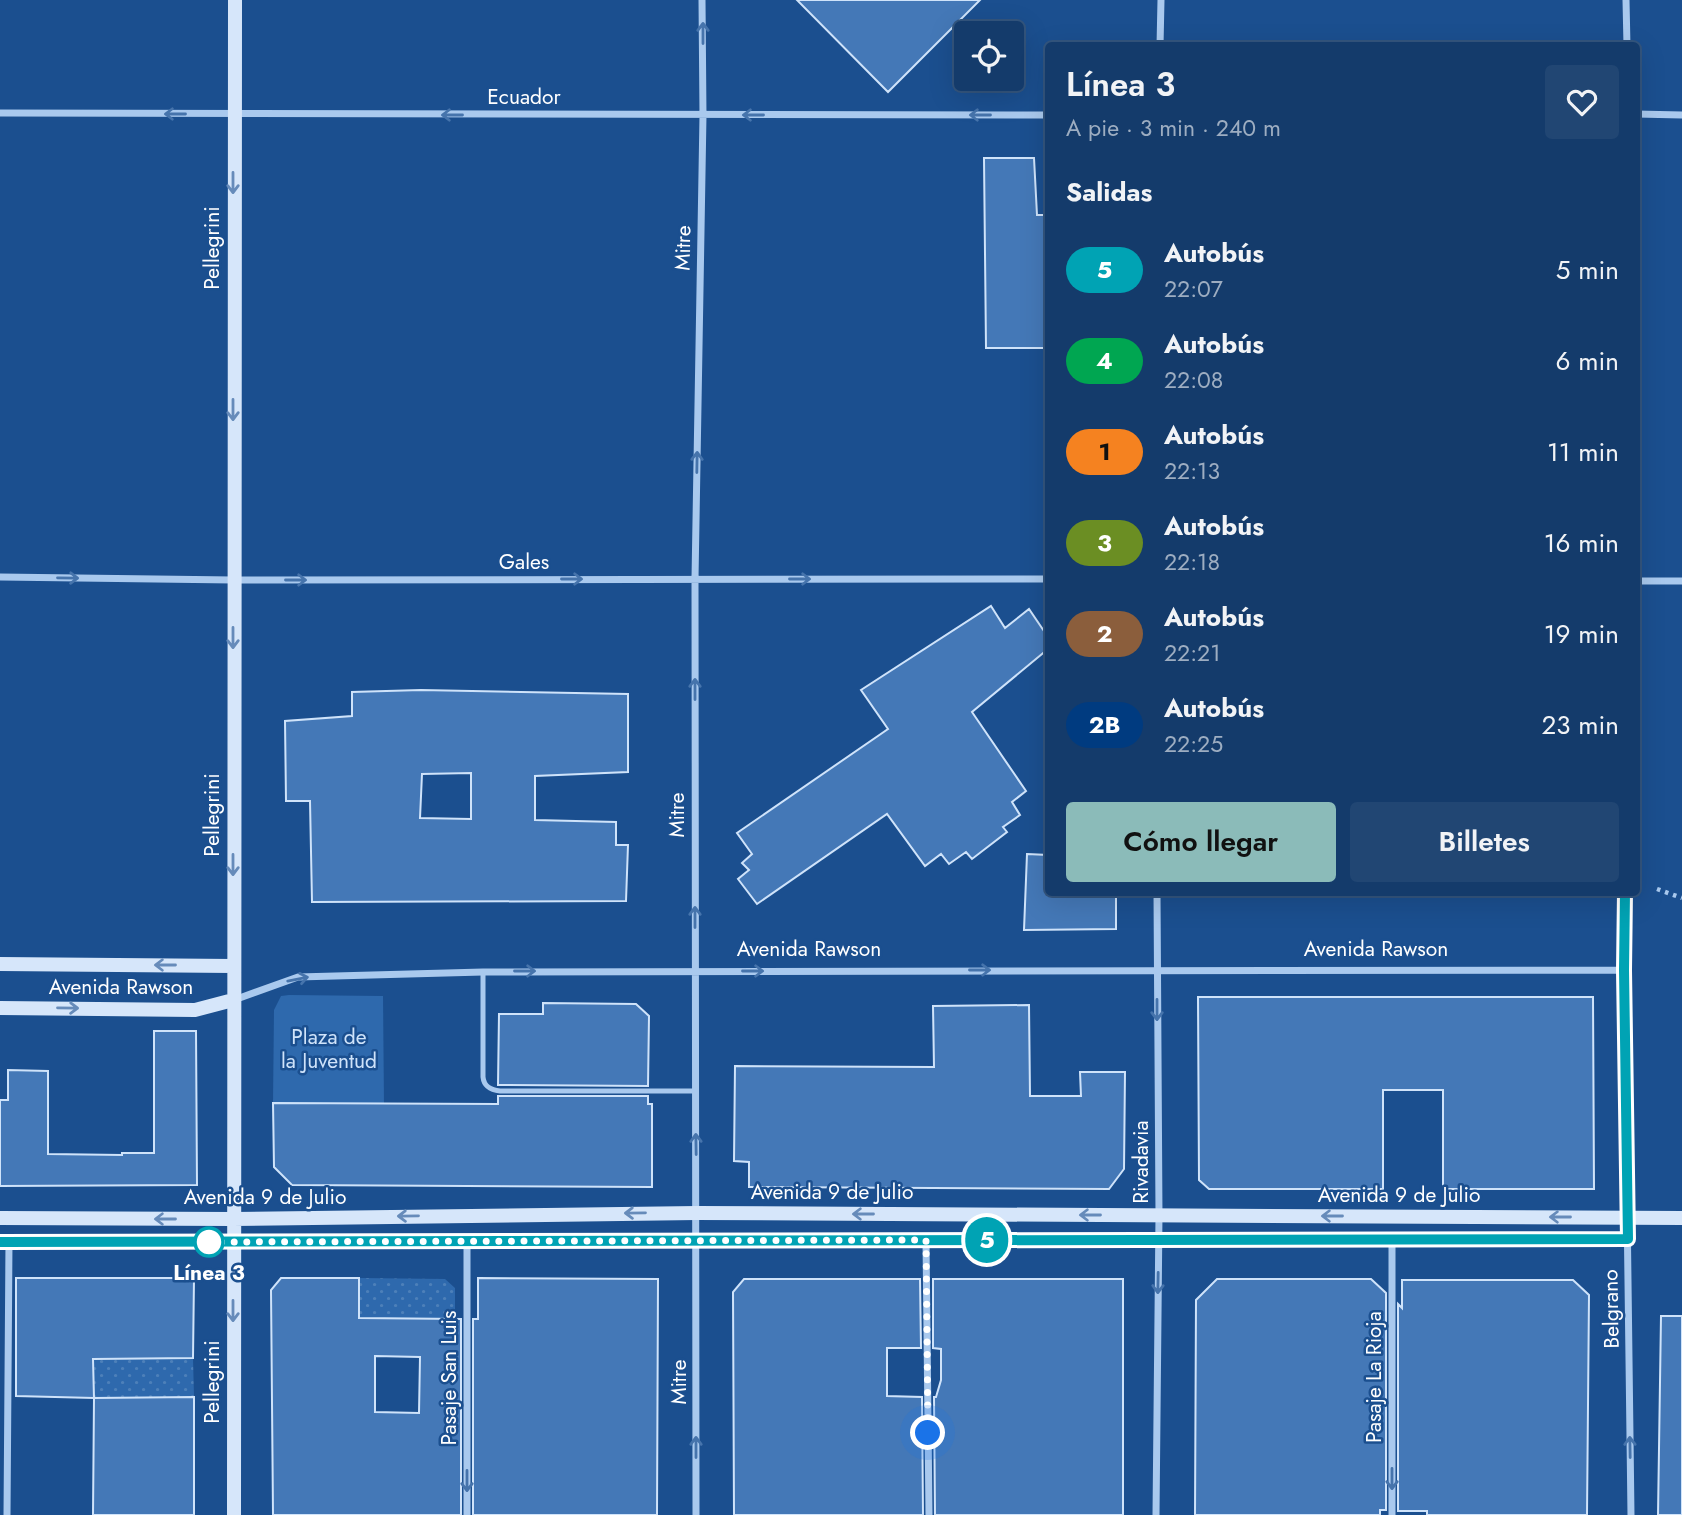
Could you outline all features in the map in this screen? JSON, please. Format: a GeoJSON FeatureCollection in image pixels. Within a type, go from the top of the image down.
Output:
{"type":"FeatureCollection","features":[{"type":"Feature","properties":{"kind":"street","name":"Pellegrini"},"geometry":{"type":"LineString","coordinates":[[234,0],[234,1515]]}},
{"type":"Feature","properties":{"kind":"street","name":"Mitre"},"geometry":{"type":"LineString","coordinates":[[696,1515],[695,579],[703,115],[702,0]]}},
{"type":"Feature","properties":{"kind":"street"},"geometry":{"type":"LineString","coordinates":[[1160,42],[1161,0]]}},
{"type":"Feature","properties":{"kind":"street"},"geometry":{"type":"LineString","coordinates":[[1626,0],[1627,42]]}},
{"type":"Feature","properties":{"kind":"street","name":"Ecuador"},"geometry":{"type":"LineString","coordinates":[[0,113],[1045,115]]}},
{"type":"Feature","properties":{"kind":"street"},"geometry":{"type":"LineString","coordinates":[[1640,114],[1682,115]]}},
{"type":"Feature","properties":{"kind":"street","name":"Gales"},"geometry":{"type":"LineString","coordinates":[[0,577],[233,580],[1045,579]]}},
{"type":"Feature","properties":{"kind":"street"},"geometry":{"type":"LineString","coordinates":[[1640,581],[1682,580]]}},
{"type":"Feature","properties":{"kind":"street","name":"Rivadavia"},"geometry":{"type":"LineString","coordinates":[[1156,1515],[1159,1215],[1157,896]]}},
{"type":"Feature","properties":{"kind":"street","name":"Belgrano"},"geometry":{"type":"LineString","coordinates":[[1626,896],[1624,970],[1631,1515]]}},
{"type":"Feature","properties":{"kind":"street","name":"Avenida Rawson"},"geometry":{"type":"LineString","coordinates":[[0,964],[233,966]]}},
{"type":"Feature","properties":{"kind":"street","name":"Avenida Rawson"},"geometry":{"type":"LineString","coordinates":[[0,1008],[195,1010],[298,977],[483,972],[1624,970]]}},
{"type":"Feature","properties":{"kind":"street","name":"Avenida 9 de Julio"},"geometry":{"type":"LineString","coordinates":[[0,1219],[697,1213],[1682,1218]]}},
{"type":"Feature","properties":{"kind":"street","name":"Avenida 9 de Julio"},"geometry":{"type":"LineString","coordinates":[[1664,1218],[1682,1225]]}},
{"type":"Feature","properties":{"kind":"street","name":"Pasaje La Rioja"},"geometry":{"type":"LineString","coordinates":[[1392,1239],[1392,1515]]}},
{"type":"Feature","properties":{"kind":"street","name":"Avenida 9 de Julio"},"geometry":{"type":"LineString","coordinates":[[5,1242],[1628,1239]]}},
{"type":"Feature","properties":{"kind":"street"},"geometry":{"type":"LineString","coordinates":[[926,1240],[929,1515]]}},
{"type":"Feature","properties":{"kind":"street","name":"Pasaje San Luis"},"geometry":{"type":"LineString","coordinates":[[467,1241],[467,1515]]}},
{"type":"Feature","properties":{"kind":"street"},"geometry":{"type":"LineString","coordinates":[[5,1242],[7,1515]]}},
{"type":"Feature","properties":{"kind":"lane"},"geometry":{"type":"LineString","coordinates":[[483,972],[483,1083],[488,1087],[500,1091],[696,1091]]}},
{"type":"Feature","properties":{"kind":"path"},"geometry":{"type":"LineString","coordinates":[[1657,889],[1682,898]]}},
{"type":"Feature","properties":{"kind":"green space","name":"Plaza de la Juventud"},"geometry":{"type":"Polygon","coordinates":[[[281,996],[383,996],[384,1104],[273,1103],[274,1010],[281,996]]]}},
{"type":"Feature","properties":{"kind":"green space"},"geometry":{"type":"Polygon","coordinates":[[[359,1278],[445,1279],[455,1288],[455,1319],[359,1318],[359,1278]]]}},
{"type":"Feature","properties":{"kind":"green space"},"geometry":{"type":"Polygon","coordinates":[[[193,1358],[194,1397],[94,1398],[93,1359],[193,1358]]]}},
{"type":"Feature","properties":{"kind":"building"},"geometry":{"type":"Polygon","coordinates":[[[797,0],[980,0],[959,21],[954,21],[954,26],[888,92],[797,0]]]}},
{"type":"Feature","properties":{"kind":"building"},"geometry":{"type":"Polygon","coordinates":[[[984,158],[1034,158],[1037,215],[1045,215],[1045,348],[986,348],[984,158]]]}},
{"type":"Feature","properties":{"kind":"building"},"geometry":{"type":"Polygon","coordinates":[[[991,606],[1005,628],[1029,609],[1045,633],[1045,651],[972,712],[1026,791],[1012,802],[1020,815],[1003,827],[1007,832],[972,859],[966,852],[949,864],[941,854],[925,866],[887,814],[757,904],[738,879],[749,870],[742,863],[752,854],[737,833],[888,729],[861,690],[991,606]]]}},
{"type":"Feature","properties":{"kind":"building"},"geometry":{"type":"Polygon","coordinates":[[[421,690],[628,694],[628,772],[535,776],[535,820],[616,822],[616,845],[628,845],[626,901],[312,902],[310,801],[286,801],[285,721],[352,716],[352,692],[421,690]],[[471,773],[422,774],[420,818],[471,819],[471,773]]]}},
{"type":"Feature","properties":{"kind":"building"},"geometry":{"type":"Polygon","coordinates":[[[1027,854],[1045,855],[1045,896],[1116,896],[1116,929],[1024,930],[1027,854]]]}},
{"type":"Feature","properties":{"kind":"building"},"geometry":{"type":"Polygon","coordinates":[[[1198,997],[1593,997],[1594,1189],[1443,1189],[1443,1090],[1383,1090],[1383,1189],[1209,1189],[1199,1180],[1198,997]]]}},
{"type":"Feature","properties":{"kind":"building"},"geometry":{"type":"Polygon","coordinates":[[[543,1003],[636,1004],[649,1016],[648,1086],[498,1085],[499,1014],[543,1014],[543,1003]]]}},
{"type":"Feature","properties":{"kind":"building"},"geometry":{"type":"Polygon","coordinates":[[[1029,1005],[1030,1096],[1081,1096],[1080,1072],[1125,1072],[1124,1169],[1109,1189],[749,1187],[749,1162],[734,1161],[735,1066],[934,1067],[933,1006],[1029,1005]]]}},
{"type":"Feature","properties":{"kind":"building"},"geometry":{"type":"Polygon","coordinates":[[[154,1031],[196,1031],[197,1185],[0,1186],[0,1100],[8,1100],[8,1070],[48,1071],[48,1154],[154,1153],[154,1031]]]}},
{"type":"Feature","properties":{"kind":"building"},"geometry":{"type":"Polygon","coordinates":[[[498,1096],[648,1096],[648,1104],[652,1104],[652,1187],[292,1185],[274,1167],[273,1103],[498,1104],[498,1096]]]}},
{"type":"Feature","properties":{"kind":"building"},"geometry":{"type":"Polygon","coordinates":[[[16,1278],[194,1278],[193,1358],[93,1359],[94,1398],[16,1396],[16,1278]]]}},
{"type":"Feature","properties":{"kind":"building"},"geometry":{"type":"Polygon","coordinates":[[[281,1278],[359,1278],[359,1318],[461,1319],[461,1515],[273,1515],[271,1290],[281,1278]],[[375,1356],[375,1412],[419,1413],[420,1357],[375,1356]]]}},
{"type":"Feature","properties":{"kind":"building"},"geometry":{"type":"Polygon","coordinates":[[[478,1278],[658,1279],[657,1515],[473,1515],[473,1319],[478,1319],[478,1278]]]}},
{"type":"Feature","properties":{"kind":"building"},"geometry":{"type":"Polygon","coordinates":[[[744,1279],[920,1279],[921,1348],[887,1348],[887,1396],[922,1397],[923,1515],[734,1515],[733,1292],[744,1279]]]}},
{"type":"Feature","properties":{"kind":"building"},"geometry":{"type":"Polygon","coordinates":[[[933,1279],[1123,1279],[1123,1515],[935,1515],[934,1397],[941,1380],[941,1349],[933,1348],[933,1279]]]}},
{"type":"Feature","properties":{"kind":"building"},"geometry":{"type":"Polygon","coordinates":[[[1217,1279],[1371,1279],[1386,1293],[1386,1510],[1380,1510],[1380,1515],[1195,1515],[1196,1300],[1217,1279]]]}},
{"type":"Feature","properties":{"kind":"building"},"geometry":{"type":"Polygon","coordinates":[[[1402,1280],[1573,1280],[1589,1295],[1587,1515],[1427,1515],[1427,1511],[1398,1511],[1398,1304],[1402,1308],[1402,1280]]]}},
{"type":"Feature","properties":{"kind":"building"},"geometry":{"type":"Polygon","coordinates":[[[1661,1316],[1682,1316],[1682,1515],[1658,1515],[1661,1316]]]}},
{"type":"Feature","properties":{"kind":"building"},"geometry":{"type":"Polygon","coordinates":[[[194,1397],[194,1515],[93,1515],[94,1398],[194,1397]]]}},
{"type":"Feature","properties":{"kind":"bus line","name":"5"},"geometry":{"type":"LineString","coordinates":[[0,1242],[1628,1239],[1625,896]]}},
{"type":"Feature","properties":{"kind":"place","name":"Línea 3"},"geometry":{"type":"Point","coordinates":[209,1242]}},
{"type":"Feature","properties":{"kind":"route"},"geometry":{"type":"LineString","coordinates":[[209,1242],[926,1240],[928,1433]]}}]}
